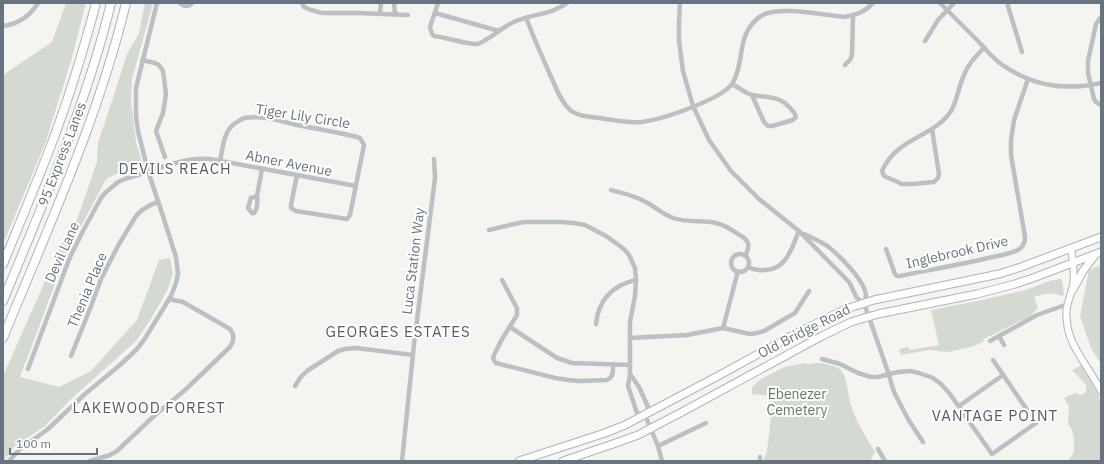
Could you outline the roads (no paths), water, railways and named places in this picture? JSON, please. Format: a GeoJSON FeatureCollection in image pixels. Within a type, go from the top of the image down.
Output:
{"type":"FeatureCollection","features":[{"type":"Feature","properties":{"kind":"highway"},"geometry":{"type":"LineString","coordinates":[[3,264],[60,122],[82,57],[96,3]]}},
{"type":"Feature","properties":{"kind":"highway","name":"95 Express Lanes"},"geometry":{"type":"LineString","coordinates":[[3,301],[81,105],[95,64],[111,3]]}},
{"type":"Feature","properties":{"kind":"highway"},"geometry":{"type":"LineString","coordinates":[[3,338],[93,112],[126,3]]}},
{"type":"Feature","properties":{"kind":"main road","name":"Old Bridge Road"},"geometry":{"type":"LineString","coordinates":[[519,461],[605,433],[645,415],[798,332],[841,311],[864,303],[999,274],[1101,237]]}},
{"type":"Feature","properties":{"kind":"main road","name":"Old Bridge Road"},"geometry":{"type":"LineString","coordinates":[[563,461],[612,444],[651,428],[826,333],[851,322],[996,289],[1033,278],[1098,253]]}},
{"type":"Feature","properties":{"kind":"main road"},"geometry":{"type":"LineString","coordinates":[[1072,291],[1083,271],[1098,253]]}},
{"type":"Feature","properties":{"kind":"street"},"geometry":{"type":"LineString","coordinates":[[3,26],[12,24],[26,17],[38,3]]}},
{"type":"Feature","properties":{"kind":"street"},"geometry":{"type":"LineString","coordinates":[[9,461],[19,450],[48,429],[135,350],[144,340],[169,299],[176,283],[178,266],[148,171],[136,117],[136,88],[157,3]]}},
{"type":"Feature","properties":{"kind":"street"},"geometry":{"type":"LineString","coordinates":[[180,3],[185,6],[189,6],[192,3]]}},
{"type":"Feature","properties":{"kind":"street"},"geometry":{"type":"LineString","coordinates":[[302,3],[304,7],[322,13],[380,13],[408,15]]}},
{"type":"Feature","properties":{"kind":"street"},"geometry":{"type":"LineString","coordinates":[[380,3],[380,13]]}},
{"type":"Feature","properties":{"kind":"street"},"geometry":{"type":"LineString","coordinates":[[394,3],[395,14]]}},
{"type":"Feature","properties":{"kind":"street"},"geometry":{"type":"LineString","coordinates":[[438,3],[430,27],[432,34],[434,36],[472,44],[482,42],[514,22],[553,10],[567,3]]}},
{"type":"Feature","properties":{"kind":"street"},"geometry":{"type":"LineString","coordinates":[[680,3],[679,23],[681,58],[693,106],[709,140],[731,171],[759,198],[799,231],[849,282],[857,298],[864,303]]}},
{"type":"Feature","properties":{"kind":"street"},"geometry":{"type":"LineString","coordinates":[[526,18],[561,99],[572,111],[588,117],[641,122],[665,117],[721,94],[732,84],[738,68],[746,32],[750,25],[762,15],[768,12],[782,10],[844,17],[861,13],[874,3]]}},
{"type":"Feature","properties":{"kind":"street"},"geometry":{"type":"LineString","coordinates":[[940,3],[999,63],[1028,79],[1057,87],[1101,83]]}},
{"type":"Feature","properties":{"kind":"street"},"geometry":{"type":"LineString","coordinates":[[925,41],[938,20],[954,3]]}},
{"type":"Feature","properties":{"kind":"street"},"geometry":{"type":"LineString","coordinates":[[1006,3],[1022,52]]}},
{"type":"Feature","properties":{"kind":"street"},"geometry":{"type":"LineString","coordinates":[[435,13],[499,31]]}},
{"type":"Feature","properties":{"kind":"street"},"geometry":{"type":"LineString","coordinates":[[845,65],[850,60],[852,55],[853,16]]}},
{"type":"Feature","properties":{"kind":"street"},"geometry":{"type":"LineString","coordinates":[[1101,17],[1096,24],[1088,61],[1088,73],[1094,99],[1101,105]]}},
{"type":"Feature","properties":{"kind":"street"},"geometry":{"type":"LineString","coordinates":[[932,129],[939,174],[934,182],[922,184],[902,184],[884,176],[882,171],[892,154],[942,122],[952,110],[955,105],[964,74],[972,60],[984,48]]}},
{"type":"Feature","properties":{"kind":"street"},"geometry":{"type":"LineString","coordinates":[[142,60],[159,64],[163,71],[166,94],[163,113],[156,131],[165,157]]}},
{"type":"Feature","properties":{"kind":"street","name":"Inglebrook Drive"},"geometry":{"type":"LineString","coordinates":[[886,249],[897,276],[900,276],[992,257],[1016,250],[1022,246],[1025,241],[1025,237],[1011,155],[1011,140],[1014,120],[1028,79]]}},
{"type":"Feature","properties":{"kind":"street"},"geometry":{"type":"LineString","coordinates":[[732,84],[752,95],[781,100],[796,114],[796,117],[793,120],[768,126],[764,122],[752,95]]}},
{"type":"Feature","properties":{"kind":"street","name":"Tiger Lily Circle"},"geometry":{"type":"LineString","coordinates":[[220,161],[225,137],[228,131],[238,121],[244,118],[254,118],[281,121],[357,136],[360,138],[364,145],[356,186]]}},
{"type":"Feature","properties":{"kind":"street","name":"Abner Avenue"},"geometry":{"type":"LineString","coordinates":[[148,171],[181,161],[202,158],[356,186]]}},
{"type":"Feature","properties":{"kind":"street","name":"Luca Station Way"},"geometry":{"type":"LineString","coordinates":[[402,461],[414,344],[435,178],[434,159]]}},
{"type":"Feature","properties":{"kind":"street"},"geometry":{"type":"LineString","coordinates":[[257,196],[262,169]]}},
{"type":"Feature","properties":{"kind":"street","name":"Devil Lane"},"geometry":{"type":"LineString","coordinates":[[28,369],[70,257],[101,198],[118,182],[125,178],[148,171]]}},
{"type":"Feature","properties":{"kind":"street"},"geometry":{"type":"LineString","coordinates":[[297,175],[291,204],[292,208],[296,211],[347,219],[350,215],[356,186]]}},
{"type":"Feature","properties":{"kind":"street"},"geometry":{"type":"LineString","coordinates":[[611,190],[637,197],[677,219],[722,224],[747,240],[749,250],[745,256]]}},
{"type":"Feature","properties":{"kind":"street","name":"Thenia Place"},"geometry":{"type":"LineString","coordinates":[[71,356],[101,280],[119,244],[139,212],[151,204],[158,202]]}},
{"type":"Feature","properties":{"kind":"street"},"geometry":{"type":"LineString","coordinates":[[489,230],[524,222],[561,222],[585,225],[617,243],[629,255],[635,268],[636,280],[635,296],[630,322],[630,374],[628,386],[635,409],[637,412],[645,415],[651,428],[662,461]]}},
{"type":"Feature","properties":{"kind":"street"},"geometry":{"type":"LineString","coordinates":[[748,267],[753,270],[762,270],[773,269],[779,266],[788,257],[799,231]]}},
{"type":"Feature","properties":{"kind":"street"},"geometry":{"type":"LineString","coordinates":[[799,231],[826,245],[847,264],[864,289],[866,296],[864,303],[868,317],[893,389],[902,410],[923,442]]}},
{"type":"Feature","properties":{"kind":"street"},"geometry":{"type":"LineString","coordinates":[[1071,248],[1074,280],[1068,304],[1067,323],[1071,339],[1101,391]]}},
{"type":"Feature","properties":{"kind":"street"},"geometry":{"type":"LineString","coordinates":[[738,255],[745,256],[749,262],[748,267],[744,271],[736,270],[732,267],[732,259],[738,255]]}},
{"type":"Feature","properties":{"kind":"street"},"geometry":{"type":"LineString","coordinates":[[723,328],[738,271]]}},
{"type":"Feature","properties":{"kind":"street"},"geometry":{"type":"LineString","coordinates":[[502,280],[517,311],[517,315],[500,341],[494,355],[494,360],[496,363],[555,378],[580,381],[607,380],[612,376],[613,364]]}},
{"type":"Feature","properties":{"kind":"street"},"geometry":{"type":"LineString","coordinates":[[596,324],[599,308],[608,294],[622,284],[636,280]]}},
{"type":"Feature","properties":{"kind":"street"},"geometry":{"type":"LineString","coordinates":[[630,338],[687,335],[723,328],[750,334],[764,331],[795,313],[809,291]]}},
{"type":"Feature","properties":{"kind":"street"},"geometry":{"type":"LineString","coordinates":[[90,461],[110,455],[117,451],[155,415],[184,391],[233,343],[233,335],[230,328],[183,302],[169,299]]}},
{"type":"Feature","properties":{"kind":"street"},"geometry":{"type":"LineString","coordinates":[[990,341],[1037,315],[1068,304]]}},
{"type":"Feature","properties":{"kind":"street"},"geometry":{"type":"LineString","coordinates":[[510,327],[557,358],[565,361],[572,363],[630,365]]}},
{"type":"Feature","properties":{"kind":"street"},"geometry":{"type":"LineString","coordinates":[[999,336],[1004,345]]}},
{"type":"Feature","properties":{"kind":"street"},"geometry":{"type":"LineString","coordinates":[[296,386],[300,378],[307,371],[338,351],[345,349],[356,348],[413,355]]}},
{"type":"Feature","properties":{"kind":"street"},"geometry":{"type":"LineString","coordinates":[[822,359],[840,364],[867,376],[878,376],[910,371],[924,374],[933,378],[944,387],[959,406],[992,454],[1036,423],[993,360]]}},
{"type":"Feature","properties":{"kind":"street"},"geometry":{"type":"LineString","coordinates":[[630,374],[639,387],[648,407],[645,415]]}},
{"type":"Feature","properties":{"kind":"street"},"geometry":{"type":"LineString","coordinates":[[959,406],[1003,375]]}},
{"type":"Feature","properties":{"kind":"street"},"geometry":{"type":"LineString","coordinates":[[658,446],[706,423]]}},
{"type":"Feature","properties":{"kind":"street"},"geometry":{"type":"LineString","coordinates":[[878,449],[883,460]]}},
{"type":"Feature","properties":{"kind":"district","name":"DEVILS REACH"},"geometry":{"type":"Point","coordinates":[175,169]}},
{"type":"Feature","properties":{"kind":"district","name":"GEORGES ESTATES"},"geometry":{"type":"Point","coordinates":[398,332]}},
{"type":"Feature","properties":{"kind":"district","name":"LAKEWOOD FOREST"},"geometry":{"type":"Point","coordinates":[149,408]}},
{"type":"Feature","properties":{"kind":"district","name":"VANTAGE POINT"},"geometry":{"type":"Point","coordinates":[995,416]}},
{"type":"Feature","properties":{"kind":"park label","name":"Ebenezer Cemetery"},"geometry":{"type":"Point","coordinates":[797,402]}}]}
